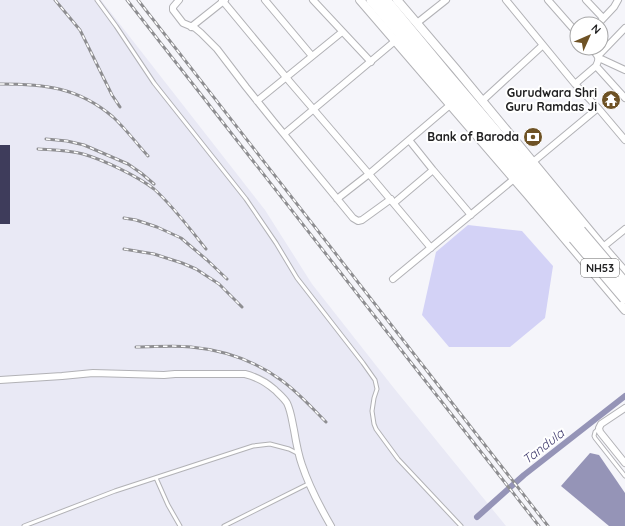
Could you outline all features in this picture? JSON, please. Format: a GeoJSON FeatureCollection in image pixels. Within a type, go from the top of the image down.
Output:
{"type":"FeatureCollection","features":[{"type":"Feature","properties":{"kind":"highway","name":"NH53"},"geometry":{"type":"LineString","coordinates":[[372,0],[425,56],[625,284]]}},
{"type":"Feature","properties":{"kind":"highway","name":"NH53"},"geometry":{"type":"LineString","coordinates":[[385,0],[425,56],[625,298]]}},
{"type":"Feature","properties":{"kind":"street"},"geometry":{"type":"LineString","coordinates":[[179,0],[173,5],[173,10],[184,23],[202,33],[217,49],[257,101],[353,218],[358,221],[366,218],[392,201],[432,170]]}},
{"type":"Feature","properties":{"kind":"street"},"geometry":{"type":"LineString","coordinates":[[264,0],[312,56]]}},
{"type":"Feature","properties":{"kind":"street"},"geometry":{"type":"LineString","coordinates":[[312,0],[370,62]]}},
{"type":"Feature","properties":{"kind":"street"},"geometry":{"type":"LineString","coordinates":[[360,0],[625,310]]}},
{"type":"Feature","properties":{"kind":"street"},"geometry":{"type":"LineString","coordinates":[[397,0],[625,273],[607,288]]}},
{"type":"Feature","properties":{"kind":"street"},"geometry":{"type":"LineString","coordinates":[[417,23],[446,0]]}},
{"type":"Feature","properties":{"kind":"street"},"geometry":{"type":"LineString","coordinates":[[506,0],[575,84],[625,140]]}},
{"type":"Feature","properties":{"kind":"street"},"geometry":{"type":"LineString","coordinates":[[548,0],[569,24]]}},
{"type":"Feature","properties":{"kind":"street"},"geometry":{"type":"LineString","coordinates":[[586,0],[601,16]]}},
{"type":"Feature","properties":{"kind":"street"},"geometry":{"type":"LineString","coordinates":[[605,16],[614,7],[618,0]]}},
{"type":"Feature","properties":{"kind":"street"},"geometry":{"type":"LineString","coordinates":[[191,27],[223,1],[431,248]]}},
{"type":"Feature","properties":{"kind":"street"},"geometry":{"type":"LineString","coordinates":[[575,84],[596,66],[598,57],[625,28]]}},
{"type":"Feature","properties":{"kind":"street"},"geometry":{"type":"LineString","coordinates":[[257,101],[342,32]]}},
{"type":"Feature","properties":{"kind":"street"},"geometry":{"type":"LineString","coordinates":[[284,134],[396,41]]}},
{"type":"Feature","properties":{"kind":"street"},"geometry":{"type":"LineString","coordinates":[[482,100],[543,45]]}},
{"type":"Feature","properties":{"kind":"street"},"geometry":{"type":"LineString","coordinates":[[598,57],[625,70]]}},
{"type":"Feature","properties":{"kind":"street"},"geometry":{"type":"LineString","coordinates":[[596,66],[625,98]]}},
{"type":"Feature","properties":{"kind":"street"},"geometry":{"type":"LineString","coordinates":[[337,199],[369,174],[450,105]]}},
{"type":"Feature","properties":{"kind":"street"},"geometry":{"type":"LineString","coordinates":[[533,162],[598,108]]}},
{"type":"Feature","properties":{"kind":"street"},"geometry":{"type":"LineString","coordinates":[[408,140],[471,215]]}},
{"type":"Feature","properties":{"kind":"street"},"geometry":{"type":"LineString","coordinates":[[393,279],[514,179]]}},
{"type":"Feature","properties":{"kind":"street"},"geometry":{"type":"LineString","coordinates":[[603,247],[625,229]]}},
{"type":"Feature","properties":{"kind":"street"},"geometry":{"type":"LineString","coordinates":[[0,380],[93,373],[164,375],[245,374],[255,376],[263,380],[286,402],[291,414],[303,468],[331,526]]}},
{"type":"Feature","properties":{"kind":"street"},"geometry":{"type":"LineString","coordinates":[[625,408],[601,424],[599,428],[600,432],[625,463]]}},
{"type":"Feature","properties":{"kind":"lane"},"geometry":{"type":"LineString","coordinates":[[97,0],[154,83],[246,199],[297,278],[375,380],[377,389],[372,410],[376,429],[398,458],[461,526]]}},
{"type":"Feature","properties":{"kind":"lane"},"geometry":{"type":"LineString","coordinates":[[599,428],[594,434],[595,438],[625,476]]}},
{"type":"Feature","properties":{"kind":"lane"},"geometry":{"type":"LineString","coordinates":[[24,526],[115,491],[253,446],[270,444],[289,449],[299,454]]}},
{"type":"Feature","properties":{"kind":"lane"},"geometry":{"type":"LineString","coordinates":[[156,478],[168,505],[180,526]]}},
{"type":"Feature","properties":{"kind":"lane"},"geometry":{"type":"LineString","coordinates":[[224,526],[310,483]]}},
{"type":"Feature","properties":{"kind":"shaded area"},"geometry":{"type":"Polygon","coordinates":[[[0,0],[101,0],[265,210],[312,284],[393,387],[506,526],[0,526],[0,0]]]}},
{"type":"Feature","properties":{"kind":"shaded area"},"geometry":{"type":"Polygon","coordinates":[[[468,225],[522,231],[553,266],[545,318],[510,347],[449,347],[422,315],[436,252],[468,225]]]}},
{"type":"Feature","properties":{"kind":"shaded area"},"geometry":{"type":"Polygon","coordinates":[[[590,453],[599,455],[625,493],[625,526],[609,526],[561,486],[590,453]]]}},
{"type":"Feature","properties":{"kind":"building"},"geometry":{"type":"Polygon","coordinates":[[[0,145],[10,145],[10,224],[0,224],[0,145]]]}},
{"type":"Feature","properties":{"kind":"waterway","name":"Tandula"},"geometry":{"type":"LineString","coordinates":[[477,517],[524,475],[625,396]]}},
{"type":"Feature","properties":{"kind":"railway"},"geometry":{"type":"LineString","coordinates":[[55,0],[80,30],[112,95],[120,107]]}},
{"type":"Feature","properties":{"kind":"railway"},"geometry":{"type":"LineString","coordinates":[[127,0],[539,526]]}},
{"type":"Feature","properties":{"kind":"railway"},"geometry":{"type":"LineString","coordinates":[[138,0],[548,526]]}},
{"type":"Feature","properties":{"kind":"railway"},"geometry":{"type":"LineString","coordinates":[[0,84],[31,85],[60,89],[87,99],[113,117],[148,156]]}},
{"type":"Feature","properties":{"kind":"railway"},"geometry":{"type":"LineString","coordinates":[[46,139],[67,141],[84,145],[128,164],[154,184]]}},
{"type":"Feature","properties":{"kind":"railway"},"geometry":{"type":"LineString","coordinates":[[38,149],[83,154],[110,164],[139,179],[154,189],[168,203],[206,249]]}},
{"type":"Feature","properties":{"kind":"railway"},"geometry":{"type":"LineString","coordinates":[[124,218],[136,220],[157,227],[181,238],[227,279]]}},
{"type":"Feature","properties":{"kind":"railway"},"geometry":{"type":"LineString","coordinates":[[124,249],[154,254],[196,269],[219,284],[242,307]]}},
{"type":"Feature","properties":{"kind":"railway"},"geometry":{"type":"LineString","coordinates":[[136,347],[170,346],[203,348],[250,362],[281,380],[299,395],[326,422]]}},
{"type":"Feature","properties":{"kind":"place","name":"Gurudwara Shri Guru Ramdas Ji"},"geometry":{"type":"Point","coordinates":[611,100]}},
{"type":"Feature","properties":{"kind":"place","name":"Bank of Baroda"},"geometry":{"type":"Point","coordinates":[533,137]}}]}
